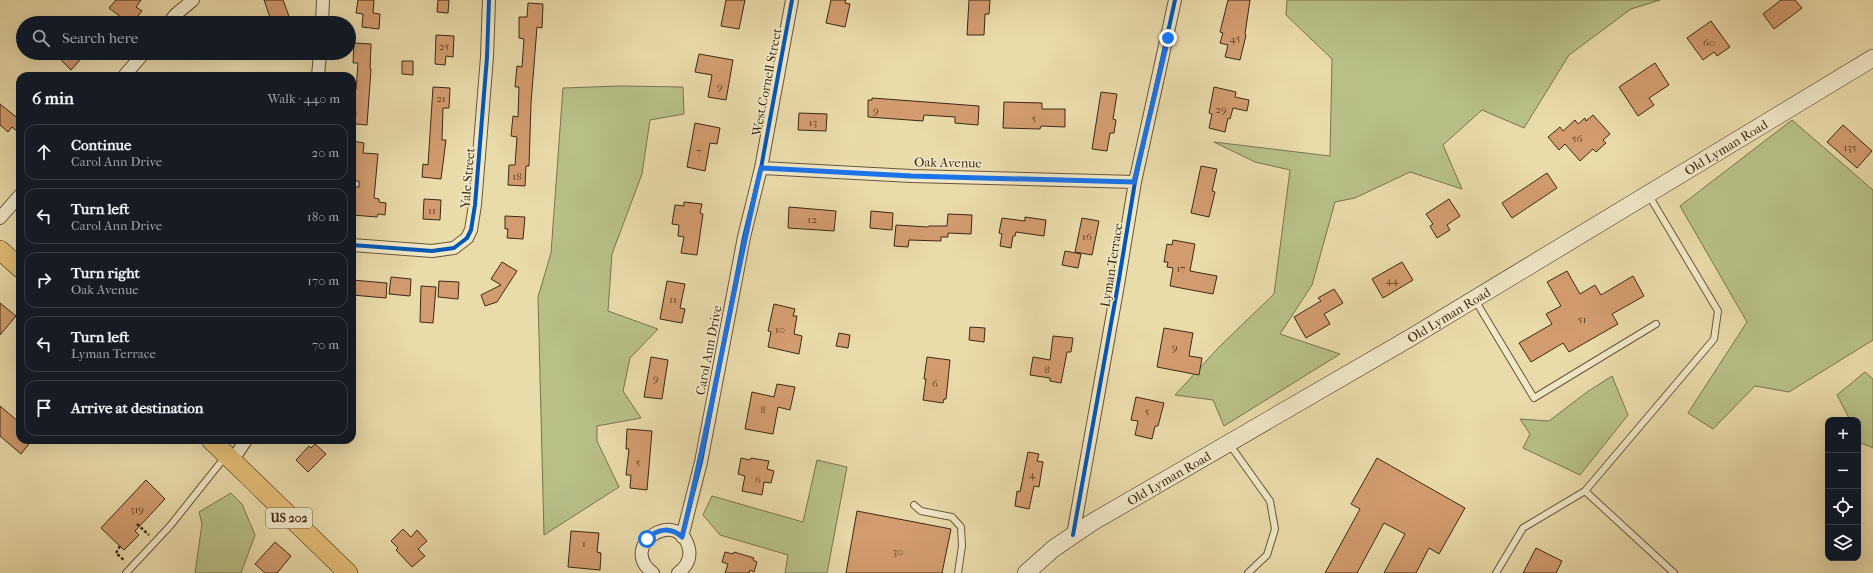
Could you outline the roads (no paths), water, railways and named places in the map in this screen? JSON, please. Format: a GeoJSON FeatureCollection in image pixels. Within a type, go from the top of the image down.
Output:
{"type":"FeatureCollection","features":[{"type":"Feature","properties":{"kind":"main road","name":"Old Lyman Road"},"geometry":{"type":"LineString","coordinates":[[1026,573],[1072,535],[1410,338],[1873,58]]}},
{"type":"Feature","properties":{"kind":"main road"},"geometry":{"type":"LineString","coordinates":[[0,250],[16,264]]}},
{"type":"Feature","properties":{"kind":"main road","name":"US 202"},"geometry":{"type":"LineString","coordinates":[[215,444],[348,573]]}},
{"type":"Feature","properties":{"kind":"street"},"geometry":{"type":"LineString","coordinates":[[174,16],[194,0]]}},
{"type":"Feature","properties":{"kind":"street"},"geometry":{"type":"LineString","coordinates":[[322,16],[323,0]]}},
{"type":"Feature","properties":{"kind":"street","name":"Yale Street"},"geometry":{"type":"LineString","coordinates":[[356,245],[432,251],[454,248],[467,238],[471,230],[475,204],[487,57],[489,0]]}},
{"type":"Feature","properties":{"kind":"street","name":"West Cornell Street"},"geometry":{"type":"LineString","coordinates":[[761,168],[792,0]]}},
{"type":"Feature","properties":{"kind":"street","name":"Lyman Terrace"},"geometry":{"type":"LineString","coordinates":[[1072,535],[1118,285],[1134,182],[1175,0]]}},
{"type":"Feature","properties":{"kind":"street"},"geometry":{"type":"LineString","coordinates":[[127,72],[138,60]]}},
{"type":"Feature","properties":{"kind":"street"},"geometry":{"type":"LineString","coordinates":[[318,72],[319,60]]}},
{"type":"Feature","properties":{"kind":"street","name":"Oak Avenue"},"geometry":{"type":"LineString","coordinates":[[761,168],[911,176],[1134,182]]}},
{"type":"Feature","properties":{"kind":"street","name":"Carol Ann Drive"},"geometry":{"type":"LineString","coordinates":[[682,537],[701,462],[741,252],[761,168]]}},
{"type":"Feature","properties":{"kind":"street"},"geometry":{"type":"LineString","coordinates":[[0,218],[16,200]]}},
{"type":"Feature","properties":{"kind":"street"},"geometry":{"type":"LineString","coordinates":[[229,458],[242,444]]}},
{"type":"Feature","properties":{"kind":"street"},"geometry":{"type":"LineString","coordinates":[[653,573],[646,566],[642,555],[642,549],[647,539],[656,532],[662,530],[673,531],[682,537],[688,546],[689,556],[686,566],[678,573]]}},
{"type":"Feature","properties":{"kind":"lane"},"geometry":{"type":"LineString","coordinates":[[1496,573],[1523,528],[1585,491],[1714,339],[1718,311],[1648,193]]}},
{"type":"Feature","properties":{"kind":"lane"},"geometry":{"type":"LineString","coordinates":[[1474,298],[1534,398],[1656,324]]}},
{"type":"Feature","properties":{"kind":"lane"},"geometry":{"type":"LineString","coordinates":[[1228,443],[1270,501],[1275,529],[1267,555],[1248,573]]}},
{"type":"Feature","properties":{"kind":"lane"},"geometry":{"type":"LineString","coordinates":[[126,573],[229,458]]}},
{"type":"Feature","properties":{"kind":"lane"},"geometry":{"type":"LineString","coordinates":[[1585,491],[1674,573]]}},
{"type":"Feature","properties":{"kind":"lane"},"geometry":{"type":"LineString","coordinates":[[914,505],[921,511],[952,518],[961,527],[962,546],[958,573]]}}]}
